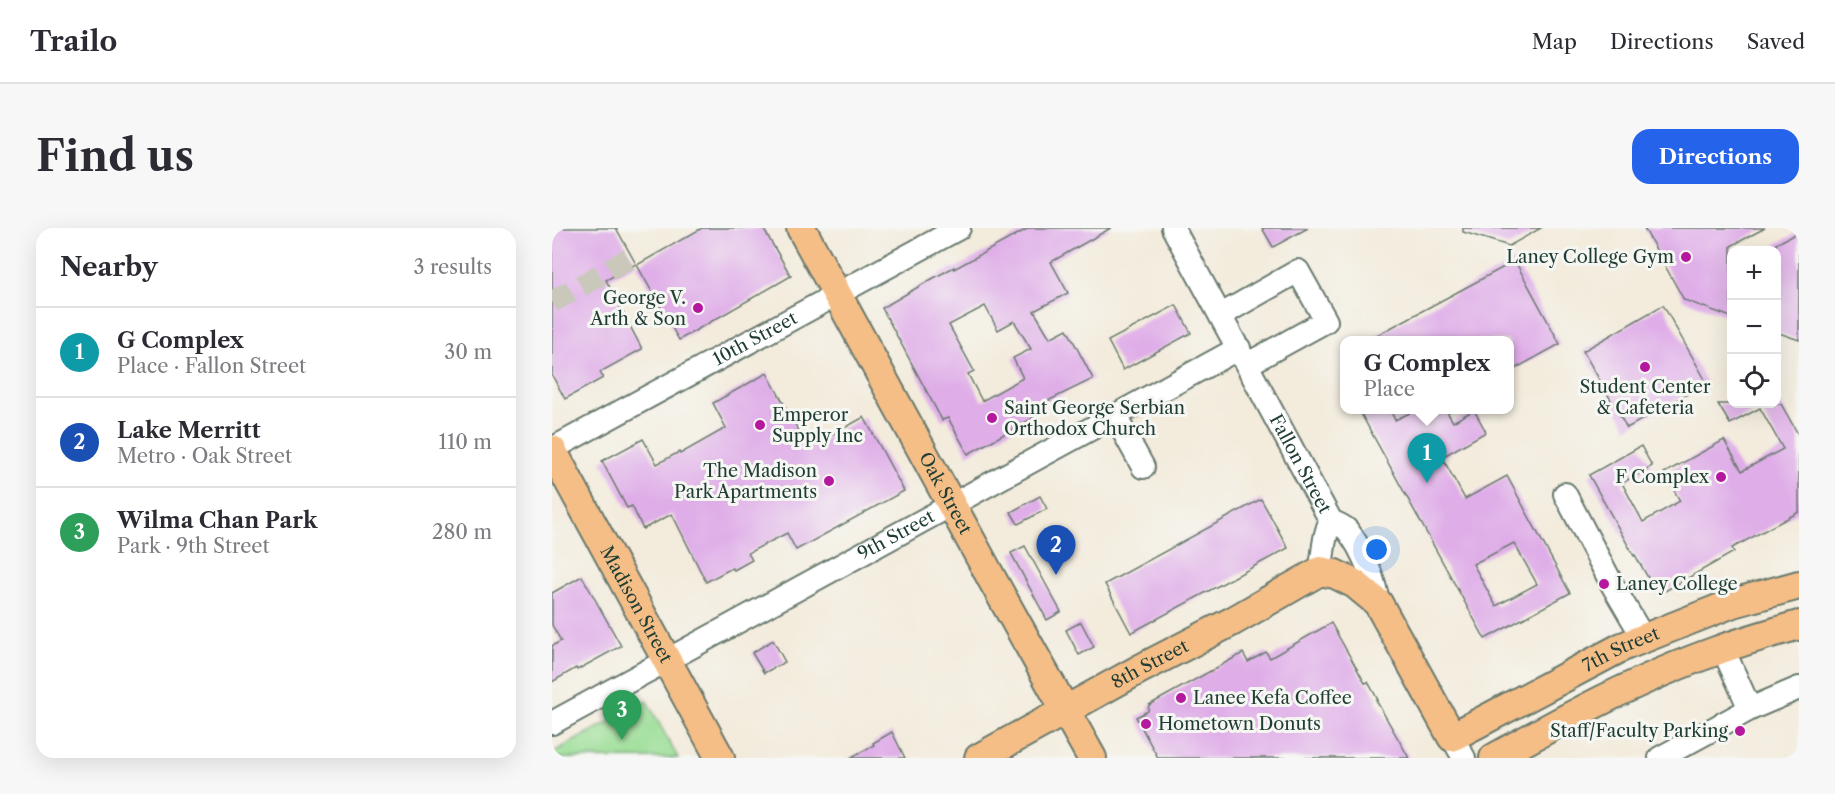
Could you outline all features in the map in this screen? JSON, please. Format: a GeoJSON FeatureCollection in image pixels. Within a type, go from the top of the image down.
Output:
{"type":"FeatureCollection","features":[{"type":"Feature","properties":{"kind":"main road","name":"Oak Street"},"geometry":{"type":"LineString","coordinates":[[801,228],[1092,758]]}},
{"type":"Feature","properties":{"kind":"main road","name":"Madison Street"},"geometry":{"type":"LineString","coordinates":[[552,449],[720,758]]}},
{"type":"Feature","properties":{"kind":"main road","name":"8th Street"},"geometry":{"type":"LineString","coordinates":[[979,758],[1140,669],[1233,621],[1320,571]]}},
{"type":"Feature","properties":{"kind":"main road"},"geometry":{"type":"LineString","coordinates":[[1320,571],[1335,574],[1355,584],[1378,603]]}},
{"type":"Feature","properties":{"kind":"main road","name":"7th Street"},"geometry":{"type":"LineString","coordinates":[[1449,744],[1612,652],[1733,603],[1799,585]]}},
{"type":"Feature","properties":{"kind":"main road","name":"Fallon Street"},"geometry":{"type":"LineString","coordinates":[[1378,603],[1449,744]]}},
{"type":"Feature","properties":{"kind":"main road","name":"7th Street"},"geometry":{"type":"LineString","coordinates":[[1494,758],[1629,687],[1724,649],[1799,625]]}},
{"type":"Feature","properties":{"kind":"street","name":"10th Street"},"geometry":{"type":"LineString","coordinates":[[552,449],[959,228]]}},
{"type":"Feature","properties":{"kind":"street","name":"Fallon Street"},"geometry":{"type":"LineString","coordinates":[[1173,228],[1331,521],[1347,529],[1376,586],[1378,603]]}},
{"type":"Feature","properties":{"kind":"street","name":"9th Street"},"geometry":{"type":"LineString","coordinates":[[552,723],[1115,416],[1243,356],[1326,321],[1298,271],[1221,315]]}},
{"type":"Feature","properties":{"kind":"street"},"geometry":{"type":"LineString","coordinates":[[1115,416],[1143,467]]}},
{"type":"Feature","properties":{"kind":"street"},"geometry":{"type":"LineString","coordinates":[[1564,494],[1644,639]]}},
{"type":"Feature","properties":{"kind":"street"},"geometry":{"type":"LineString","coordinates":[[1320,571],[1325,532],[1331,521]]}},
{"type":"Feature","properties":{"kind":"street"},"geometry":{"type":"LineString","coordinates":[[1724,649],[1750,709]]}},
{"type":"Feature","properties":{"kind":"street"},"geometry":{"type":"LineString","coordinates":[[1660,758],[1750,709],[1799,688]]}},
{"type":"Feature","properties":{"kind":"green space"},"geometry":{"type":"Polygon","coordinates":[[[647,701],[678,758],[552,758],[552,753],[647,701]]]}},
{"type":"Feature","properties":{"kind":"building"},"geometry":{"type":"Polygon","coordinates":[[[552,228],[616,228],[636,264],[606,280],[642,349],[600,372],[603,378],[565,399],[552,375],[552,228]]]}},
{"type":"Feature","properties":{"kind":"building","name":"George V. Arth & Son"},"geometry":{"type":"Polygon","coordinates":[[[702,228],[763,228],[791,276],[679,340],[637,265],[702,228]]]}},
{"type":"Feature","properties":{"kind":"building"},"geometry":{"type":"Polygon","coordinates":[[[1029,228],[1111,228],[1051,262],[1068,293],[1034,311],[1050,338],[1067,329],[1093,379],[1031,409],[1035,417],[968,454],[948,418],[942,420],[882,308],[954,267],[954,269],[1029,228]],[[985,306],[949,325],[974,371],[968,374],[982,401],[1023,378],[1013,358],[1031,349],[1014,321],[998,330],[985,306]]]}},
{"type":"Feature","properties":{"kind":"building"},"geometry":{"type":"Polygon","coordinates":[[[1262,228],[1308,228],[1273,247],[1262,228]]]}},
{"type":"Feature","properties":{"kind":"building"},"geometry":{"type":"Polygon","coordinates":[[[1463,228],[1541,228],[1509,246],[1463,232],[1463,228]]]}},
{"type":"Feature","properties":{"kind":"building"},"geometry":{"type":"Polygon","coordinates":[[[1644,228],[1765,228],[1727,246],[1727,316],[1684,300],[1644,228]]]}},
{"type":"Feature","properties":{"kind":"building"},"geometry":{"type":"Polygon","coordinates":[[[1799,232],[1799,340],[1781,334],[1781,246],[1776,246],[1799,232]]]}},
{"type":"Feature","properties":{"kind":"building"},"geometry":{"type":"Polygon","coordinates":[[[1515,261],[1560,344],[1514,369],[1514,336],[1375,336],[1515,261]]]}},
{"type":"Feature","properties":{"kind":"building"},"geometry":{"type":"Polygon","coordinates":[[[1176,305],[1191,333],[1123,370],[1108,341],[1176,305]]]}},
{"type":"Feature","properties":{"kind":"building","name":"Student Center & Cafeteria"},"geometry":{"type":"Polygon","coordinates":[[[1663,305],[1707,383],[1627,428],[1583,351],[1663,305]]]}},
{"type":"Feature","properties":{"kind":"building"},"geometry":{"type":"Polygon","coordinates":[[[767,373],[808,448],[864,417],[904,491],[796,550],[787,533],[748,553],[752,560],[706,582],[672,514],[643,529],[632,506],[627,508],[602,461],[643,439],[657,464],[679,452],[680,454],[726,428],[713,403],[767,373]]]}},
{"type":"Feature","properties":{"kind":"building"},"geometry":{"type":"Polygon","coordinates":[[[1718,404],[1727,404],[1727,408],[1760,408],[1730,424],[1718,404]]]}},
{"type":"Feature","properties":{"kind":"building"},"geometry":{"type":"Polygon","coordinates":[[[1781,404],[1799,436],[1799,512],[1732,548],[1734,552],[1658,595],[1589,475],[1641,446],[1652,466],[1622,483],[1643,522],[1680,501],[1664,473],[1724,440],[1742,471],[1783,449],[1760,408],[1781,408],[1781,404]]]}},
{"type":"Feature","properties":{"kind":"building"},"geometry":{"type":"Polygon","coordinates":[[[1361,414],[1392,414],[1395,420],[1408,414],[1448,414],[1453,422],[1467,414],[1476,414],[1486,432],[1442,457],[1465,499],[1507,476],[1570,593],[1485,639],[1361,414]],[[1514,543],[1473,564],[1496,606],[1537,584],[1514,543]]]}},
{"type":"Feature","properties":{"kind":"building"},"geometry":{"type":"Polygon","coordinates":[[[1040,496],[1047,509],[1018,524],[1011,512],[1040,496]]]}},
{"type":"Feature","properties":{"kind":"building"},"geometry":{"type":"Polygon","coordinates":[[[1261,499],[1288,548],[1131,633],[1105,584],[1261,499]]]}},
{"type":"Feature","properties":{"kind":"building"},"geometry":{"type":"Polygon","coordinates":[[[1025,546],[1061,612],[1047,620],[1011,553],[1025,546]]]}},
{"type":"Feature","properties":{"kind":"building"},"geometry":{"type":"Polygon","coordinates":[[[582,576],[621,646],[552,682],[552,646],[561,641],[552,625],[552,593],[582,576]]]}},
{"type":"Feature","properties":{"kind":"building"},"geometry":{"type":"Polygon","coordinates":[[[1081,622],[1094,647],[1079,655],[1066,630],[1081,622]]]}},
{"type":"Feature","properties":{"kind":"building"},"geometry":{"type":"Polygon","coordinates":[[[1331,623],[1365,683],[1368,682],[1409,758],[1158,758],[1136,717],[1148,711],[1149,705],[1243,653],[1248,662],[1266,652],[1270,658],[1331,623]]]}},
{"type":"Feature","properties":{"kind":"building"},"geometry":{"type":"Polygon","coordinates":[[[773,640],[785,662],[764,673],[752,653],[773,640]]]}},
{"type":"Feature","properties":{"kind":"building"},"geometry":{"type":"Polygon","coordinates":[[[892,732],[905,758],[850,758],[874,745],[873,743],[892,732]]]}},
{"type":"Feature","properties":{"kind":"tunnel"},"geometry":{"type":"LineString","coordinates":[[552,302],[632,257]]}},
{"type":"Feature","properties":{"kind":"place","name":"Laney College Gym"},"geometry":{"type":"Point","coordinates":[1686,257]}},
{"type":"Feature","properties":{"kind":"place","name":"George V. Arth & Son"},"geometry":{"type":"Point","coordinates":[698,308]}},
{"type":"Feature","properties":{"kind":"place","name":"Student Center & Cafeteria"},"geometry":{"type":"Point","coordinates":[1645,367]}},
{"type":"Feature","properties":{"kind":"place","name":"Saint George Serbian Orthodox Church"},"geometry":{"type":"Point","coordinates":[992,418]}},
{"type":"Feature","properties":{"kind":"place","name":"Emperor Supply Inc"},"geometry":{"type":"Point","coordinates":[760,425]}},
{"type":"Feature","properties":{"kind":"place","name":"F Complex"},"geometry":{"type":"Point","coordinates":[1721,477]}},
{"type":"Feature","properties":{"kind":"place","name":"The Madison Park Apartments"},"geometry":{"type":"Point","coordinates":[829,481]}},
{"type":"Feature","properties":{"kind":"place","name":"G Complex"},"geometry":{"type":"Point","coordinates":[1427,483]}},
{"type":"Feature","properties":{"kind":"place","name":"Lake Merritt"},"geometry":{"type":"Point","coordinates":[1056,575]}},
{"type":"Feature","properties":{"kind":"place","name":"Laney College"},"geometry":{"type":"Point","coordinates":[1604,584]}},
{"type":"Feature","properties":{"kind":"place","name":"Lanee Kefa Coffee"},"geometry":{"type":"Point","coordinates":[1181,698]}},
{"type":"Feature","properties":{"kind":"place","name":"Hometown Donuts"},"geometry":{"type":"Point","coordinates":[1146,724]}},
{"type":"Feature","properties":{"kind":"place","name":"Staff/Faculty Parking"},"geometry":{"type":"Point","coordinates":[1740,731]}},
{"type":"Feature","properties":{"kind":"place","name":"Wilma Chan Park"},"geometry":{"type":"Point","coordinates":[622,740]}}]}
